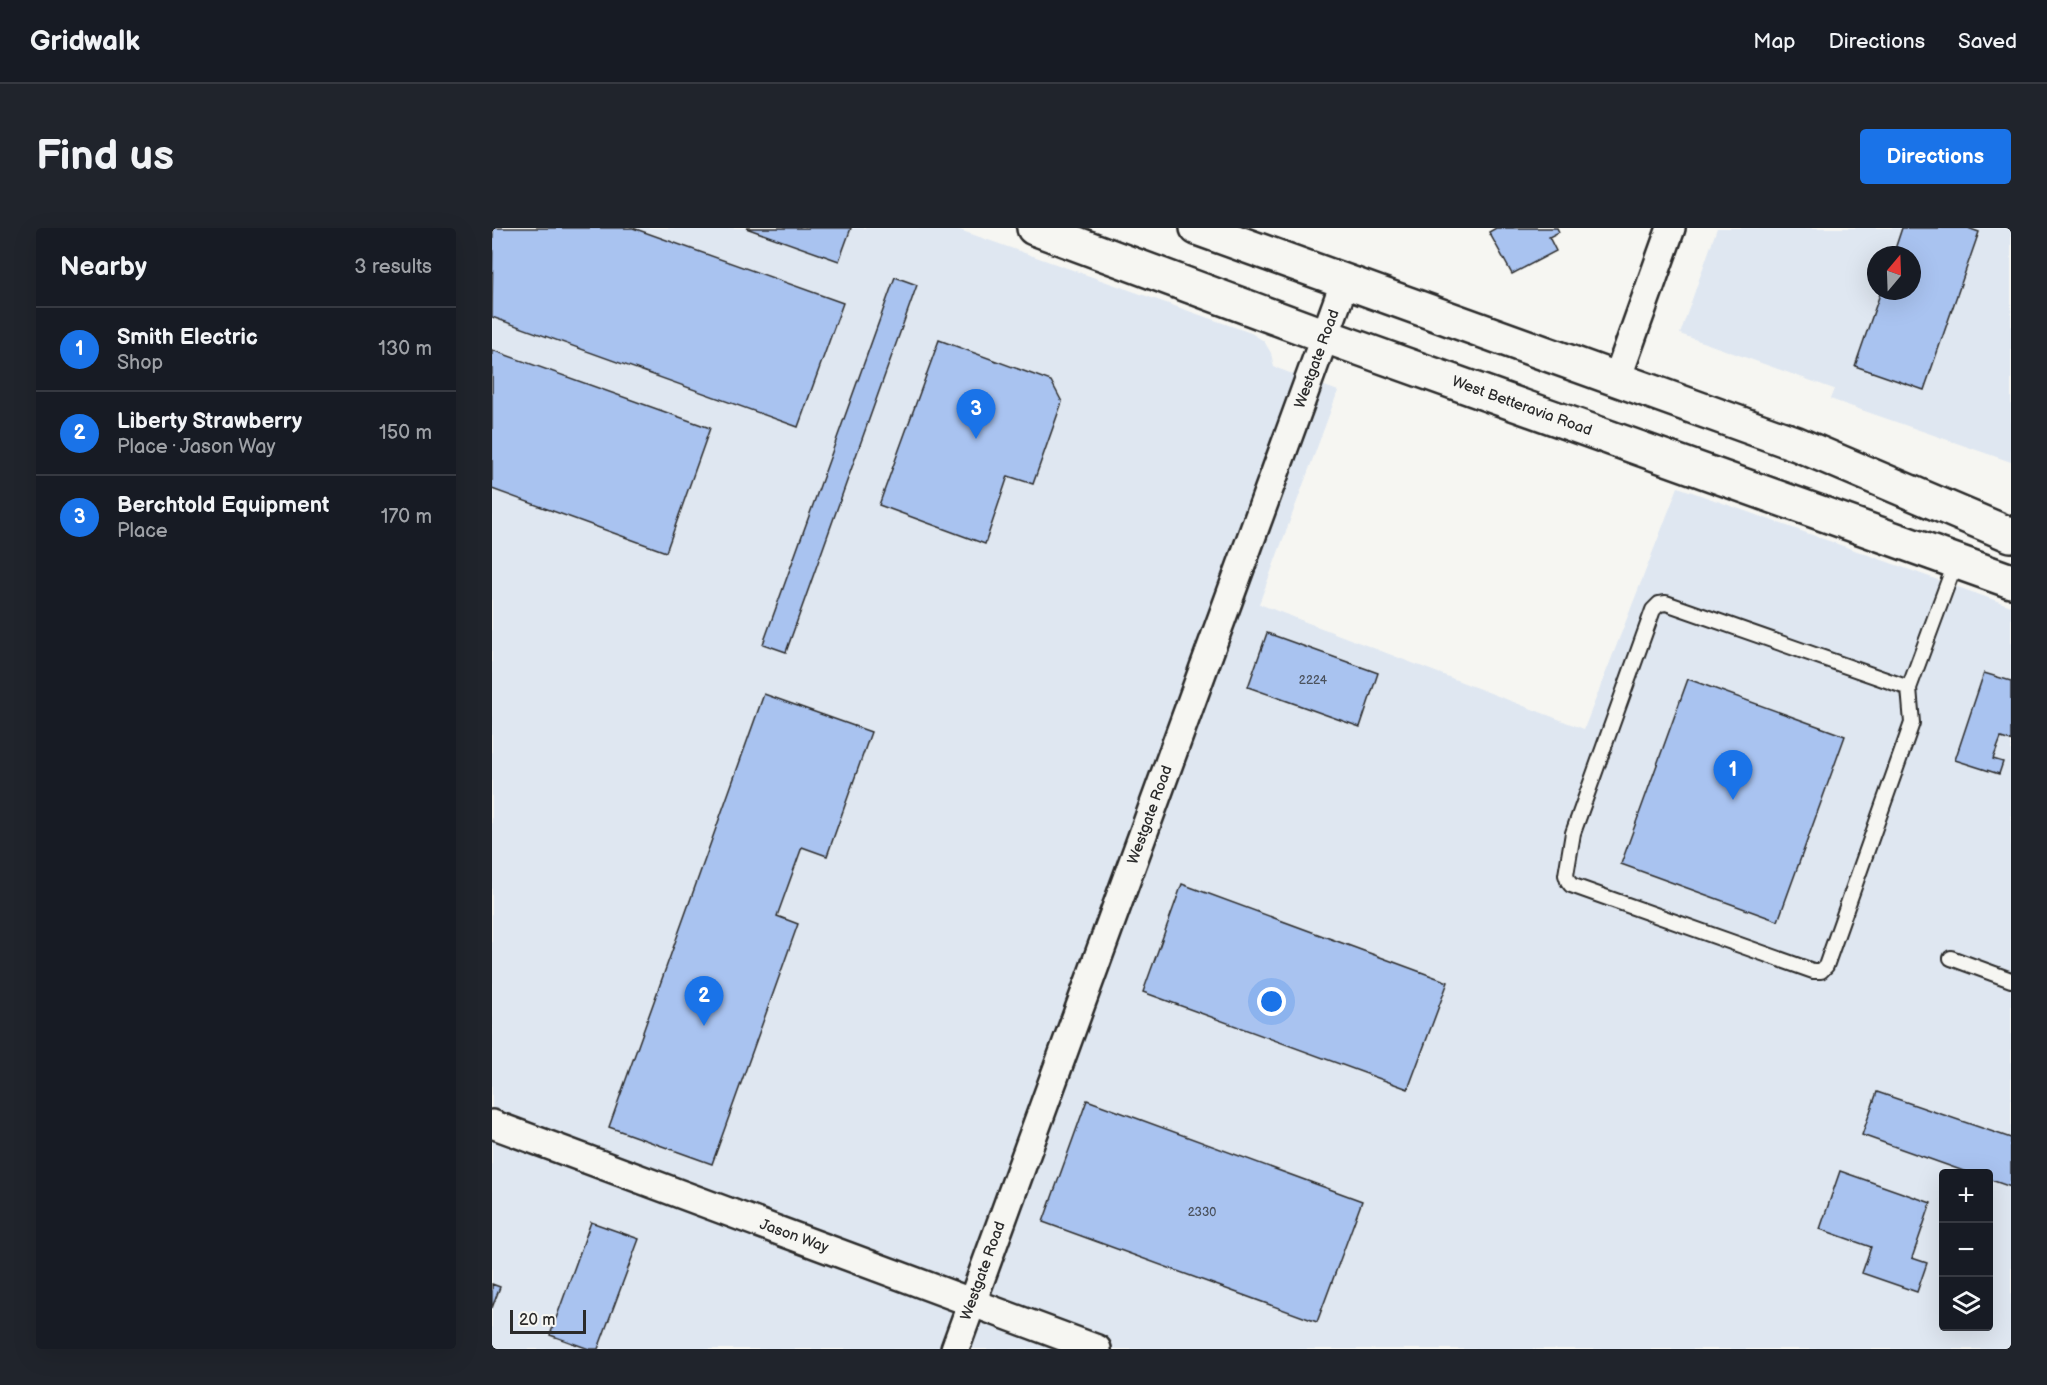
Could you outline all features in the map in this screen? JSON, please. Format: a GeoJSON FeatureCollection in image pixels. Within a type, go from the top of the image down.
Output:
{"type":"FeatureCollection","features":[{"type":"Feature","properties":{"kind":"street","name":"West Betteravia Road"},"geometry":{"type":"LineString","coordinates":[[1034,228],[1325,336],[2011,581]]}},
{"type":"Feature","properties":{"kind":"street"},"geometry":{"type":"LineString","coordinates":[[1197,228],[1797,444],[2011,535]]}},
{"type":"Feature","properties":{"kind":"street"},"geometry":{"type":"LineString","coordinates":[[1617,379],[1671,228]]}},
{"type":"Feature","properties":{"kind":"street","name":"Westgate Road"},"geometry":{"type":"LineString","coordinates":[[955,1349],[1345,281]]}},
{"type":"Feature","properties":{"kind":"street","name":"Jason Way"},"geometry":{"type":"LineString","coordinates":[[492,1124],[1096,1349]]}},
{"type":"Feature","properties":{"kind":"lane"},"geometry":{"type":"LineString","coordinates":[[1909,688],[1666,603],[1659,604],[1653,610],[1573,833],[1566,875],[1568,881],[1571,885],[1821,972],[1826,966],[1912,723],[1909,688],[1956,561]]}},
{"type":"Feature","properties":{"kind":"lane"},"geometry":{"type":"LineString","coordinates":[[1951,958],[2011,980]]}},
{"type":"Feature","properties":{"kind":"shaded area"},"geometry":{"type":"Polygon","coordinates":[[[492,228],[954,228],[1251,333],[1264,341],[1271,353],[1274,367],[1338,391],[1259,604],[1584,729],[1678,487],[2011,606],[2011,1349],[492,1349],[492,228]]]}},
{"type":"Feature","properties":{"kind":"shaded area"},"geometry":{"type":"Polygon","coordinates":[[[1717,228],[2011,228],[2011,462],[1830,399],[1834,389],[1680,334],[1717,228]]]}},
{"type":"Feature","properties":{"kind":"building"},"geometry":{"type":"Polygon","coordinates":[[[493,228],[633,228],[843,303],[798,427],[492,317],[493,228]]]}},
{"type":"Feature","properties":{"kind":"building"},"geometry":{"type":"Polygon","coordinates":[[[746,228],[851,228],[839,261],[746,228]]]}},
{"type":"Feature","properties":{"kind":"building"},"geometry":{"type":"Polygon","coordinates":[[[1496,228],[1557,228],[1559,232],[1549,237],[1556,251],[1512,274],[1489,232],[1496,228]]]}},
{"type":"Feature","properties":{"kind":"building"},"geometry":{"type":"Polygon","coordinates":[[[1902,228],[1968,228],[1979,232],[1924,390],[1855,366],[1878,300],[1921,300],[1921,246],[1896,246],[1902,228]]]}},
{"type":"Feature","properties":{"kind":"building"},"geometry":{"type":"Polygon","coordinates":[[[895,277],[917,285],[786,652],[763,644],[895,277]]]}},
{"type":"Feature","properties":{"kind":"building"},"geometry":{"type":"Polygon","coordinates":[[[939,340],[1051,381],[1062,402],[1033,484],[1008,476],[985,544],[879,505],[939,340]]]}},
{"type":"Feature","properties":{"kind":"building"},"geometry":{"type":"Polygon","coordinates":[[[492,350],[710,428],[666,552],[492,489],[492,350]]]}},
{"type":"Feature","properties":{"kind":"building"},"geometry":{"type":"Polygon","coordinates":[[[1267,633],[1378,673],[1360,727],[1248,687],[1267,633]]]}},
{"type":"Feature","properties":{"kind":"building"},"geometry":{"type":"Polygon","coordinates":[[[1984,673],[2011,681],[2011,741],[2001,738],[1993,759],[2003,762],[1999,774],[1955,760],[1984,673]]]}},
{"type":"Feature","properties":{"kind":"building"},"geometry":{"type":"Polygon","coordinates":[[[1688,679],[1845,736],[1778,921],[1621,864],[1688,679]]]}},
{"type":"Feature","properties":{"kind":"building"},"geometry":{"type":"Polygon","coordinates":[[[764,694],[871,732],[827,856],[802,847],[777,916],[798,924],[712,1164],[609,1127],[764,694]]]}},
{"type":"Feature","properties":{"kind":"building"},"geometry":{"type":"Polygon","coordinates":[[[1182,884],[1448,982],[1408,1089],[1143,992],[1182,884]]]}},
{"type":"Feature","properties":{"kind":"building"},"geometry":{"type":"Polygon","coordinates":[[[1877,1092],[2011,1138],[2011,1187],[1993,1181],[1993,1169],[1958,1169],[1862,1135],[1877,1092]]]}},
{"type":"Feature","properties":{"kind":"building"},"geometry":{"type":"Polygon","coordinates":[[[1087,1100],[1362,1201],[1317,1322],[1043,1222],[1087,1100]]]}},
{"type":"Feature","properties":{"kind":"building"},"geometry":{"type":"Polygon","coordinates":[[[1840,1171],[1931,1203],[1912,1258],[1927,1263],[1917,1292],[1862,1273],[1871,1247],[1820,1229],[1840,1171]]]}},
{"type":"Feature","properties":{"kind":"building"},"geometry":{"type":"Polygon","coordinates":[[[591,1222],[639,1239],[598,1349],[589,1349],[550,1335],[591,1222]]]}},
{"type":"Feature","properties":{"kind":"building"},"geometry":{"type":"Polygon","coordinates":[[[492,1284],[500,1287],[492,1308],[492,1284]]]}},
{"type":"Feature","properties":{"kind":"place","name":"Berchtold Equipment"},"geometry":{"type":"Point","coordinates":[976,439]}},
{"type":"Feature","properties":{"kind":"place","name":"Smith Electric"},"geometry":{"type":"Point","coordinates":[1733,800]}},
{"type":"Feature","properties":{"kind":"place","name":"Liberty Strawberry"},"geometry":{"type":"Point","coordinates":[704,1026]}}]}
